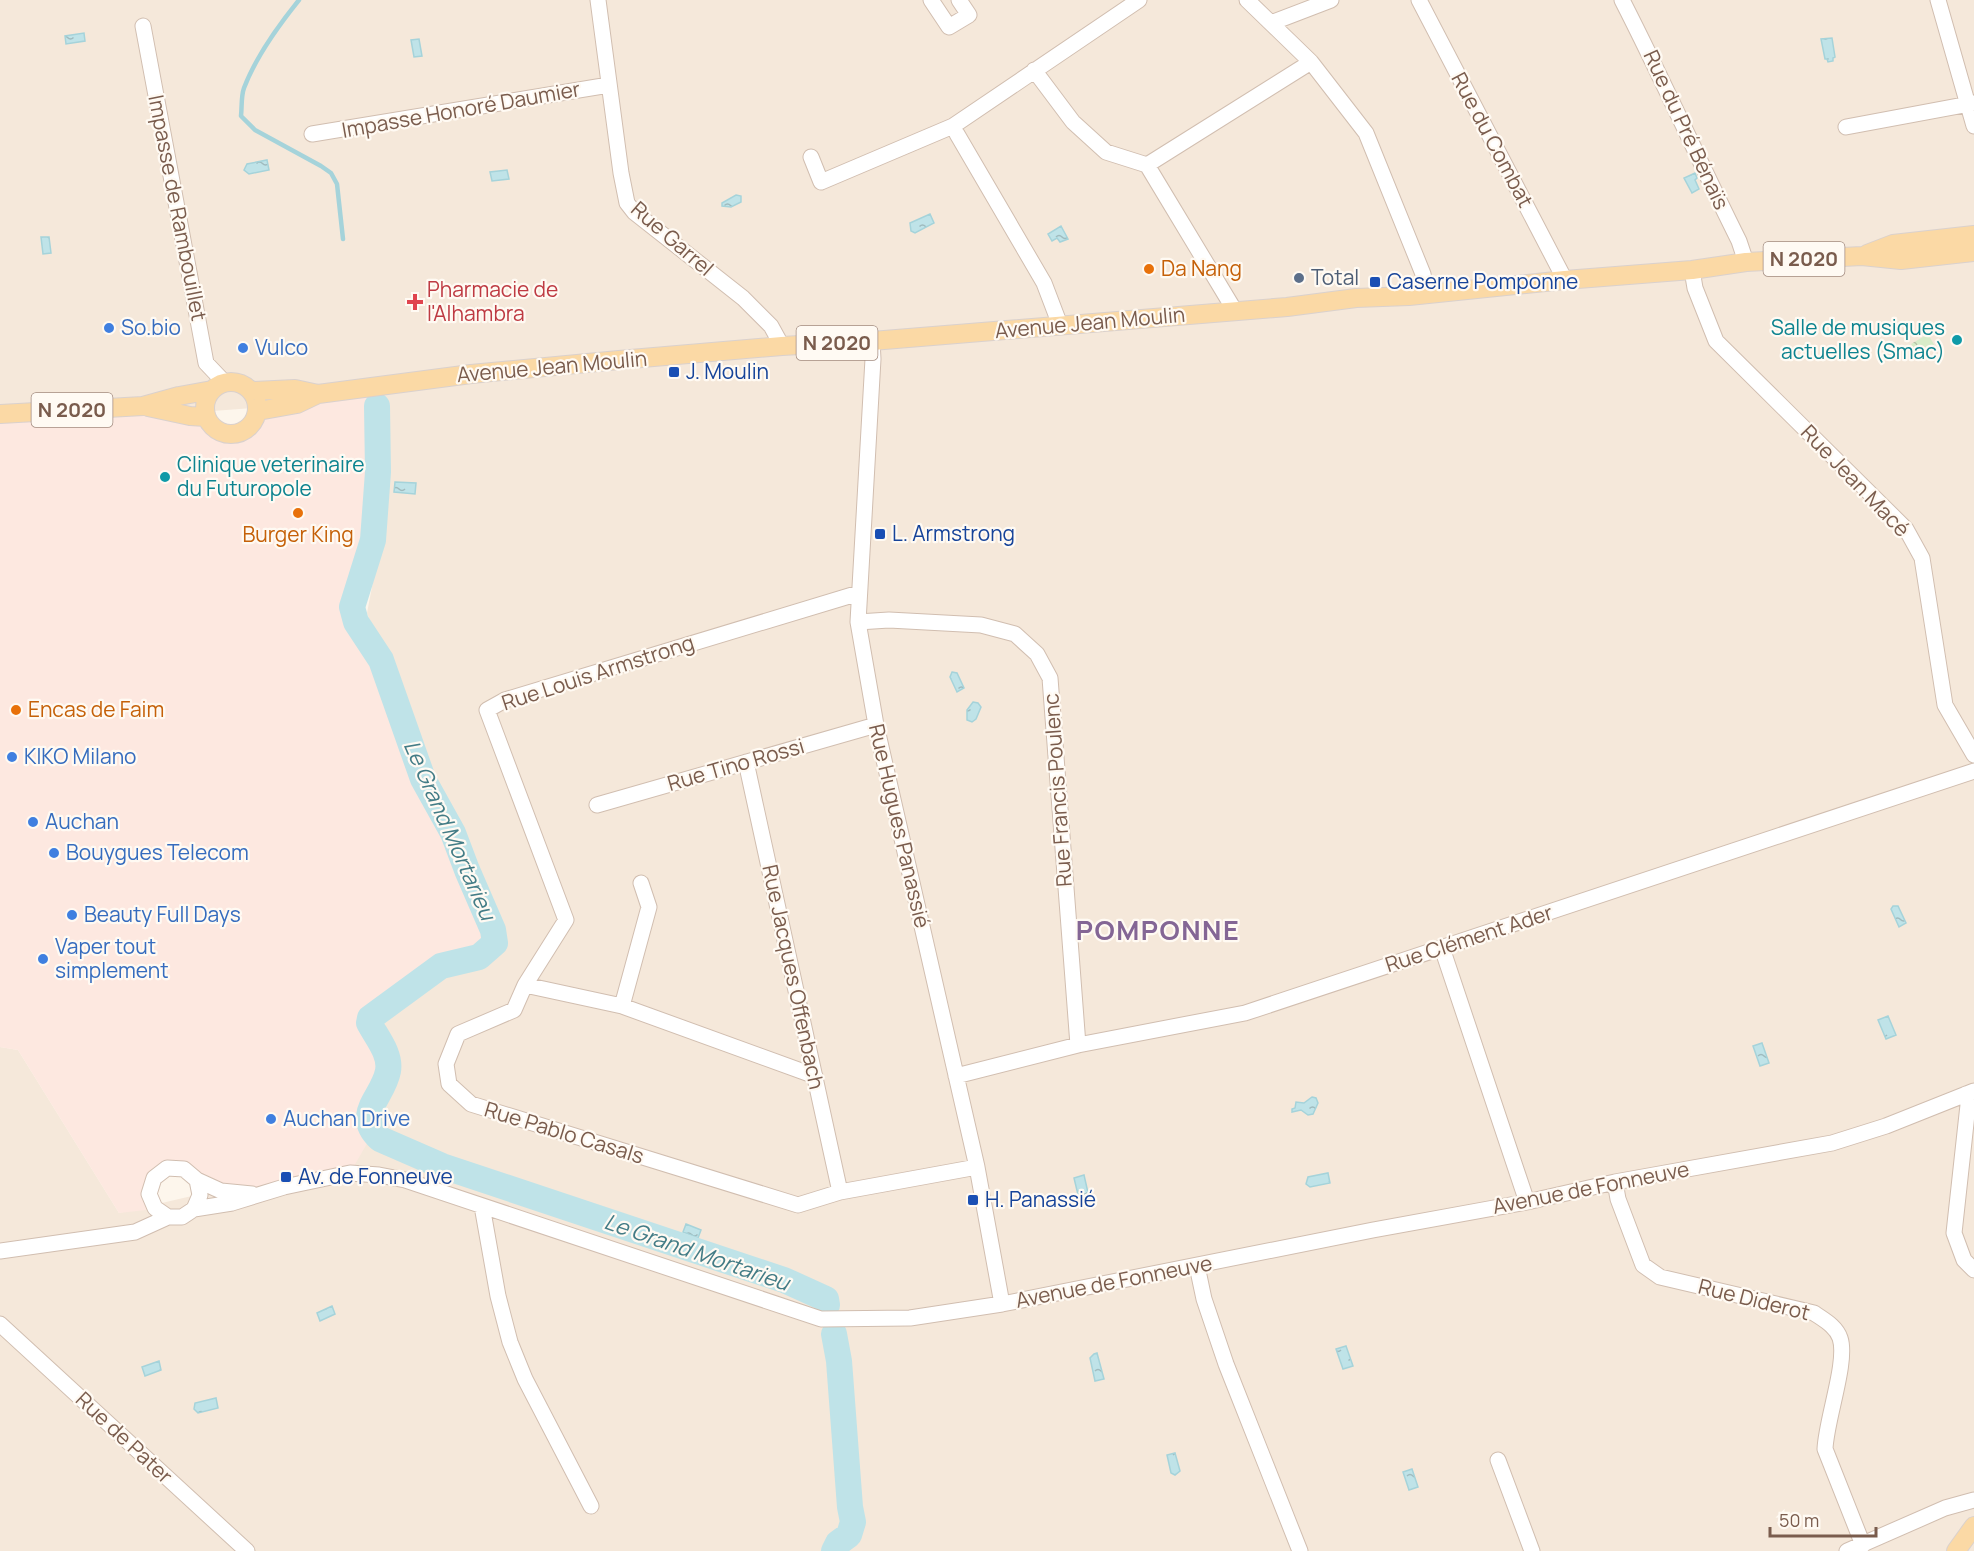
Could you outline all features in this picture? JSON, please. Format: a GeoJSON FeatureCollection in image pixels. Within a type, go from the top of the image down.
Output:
{"type":"FeatureCollection","features":[{"type":"Feature","properties":{"kind":"main road"},"geometry":{"type":"LineString","coordinates":[[1928,248],[1974,236]]}},
{"type":"Feature","properties":{"kind":"main road","name":"Avenue Jean Moulin"},"geometry":{"type":"LineString","coordinates":[[258,411],[297,404],[318,394],[471,374],[782,346],[872,341],[1235,311],[1356,298],[1427,294],[1692,270],[1746,262],[1862,256],[1893,244],[1928,248]]}},
{"type":"Feature","properties":{"kind":"main road"},"geometry":{"type":"LineString","coordinates":[[1928,248],[1974,252]]}},
{"type":"Feature","properties":{"kind":"main road"},"geometry":{"type":"LineString","coordinates":[[240,383],[252,392],[258,411],[252,426],[245,431],[231,435],[214,429],[206,417],[205,403],[219,386],[240,383]]}},
{"type":"Feature","properties":{"kind":"main road","name":"N 2020"},"geometry":{"type":"LineString","coordinates":[[0,414],[143,406],[219,386]]}},
{"type":"Feature","properties":{"kind":"main road","name":"Avenue Jean Moulin"},"geometry":{"type":"LineString","coordinates":[[252,392],[295,389],[318,394]]}},
{"type":"Feature","properties":{"kind":"main road","name":"N 2020"},"geometry":{"type":"LineString","coordinates":[[143,406],[206,417]]}},
{"type":"Feature","properties":{"kind":"main road"},"geometry":{"type":"LineString","coordinates":[[1956,1551],[1974,1526]]}},
{"type":"Feature","properties":{"kind":"street","name":"Rue Garrel"},"geometry":{"type":"LineString","coordinates":[[598,0],[627,203],[634,212],[743,298],[771,326],[782,346]]}},
{"type":"Feature","properties":{"kind":"street"},"geometry":{"type":"LineString","coordinates":[[931,0],[949,27],[969,15],[959,0]]}},
{"type":"Feature","properties":{"kind":"street"},"geometry":{"type":"LineString","coordinates":[[811,157],[821,182],[955,130],[1034,70],[1139,0]]}},
{"type":"Feature","properties":{"kind":"street"},"geometry":{"type":"LineString","coordinates":[[1247,0],[1311,62],[1366,133],[1423,274],[1427,294]]}},
{"type":"Feature","properties":{"kind":"street"},"geometry":{"type":"LineString","coordinates":[[1271,23],[1331,0]]}},
{"type":"Feature","properties":{"kind":"street","name":"Rue du Combat"},"geometry":{"type":"LineString","coordinates":[[1419,0],[1565,280]]}},
{"type":"Feature","properties":{"kind":"street","name":"Rue du Pré Bénaïs"},"geometry":{"type":"LineString","coordinates":[[1622,0],[1671,95],[1679,120],[1746,262]]}},
{"type":"Feature","properties":{"kind":"street"},"geometry":{"type":"LineString","coordinates":[[1938,0],[1971,104],[1974,126]]}},
{"type":"Feature","properties":{"kind":"street","name":"Impasse de Rambouillet"},"geometry":{"type":"LineString","coordinates":[[143,26],[206,363],[219,386]]}},
{"type":"Feature","properties":{"kind":"street"},"geometry":{"type":"LineString","coordinates":[[1147,165],[1311,62]]}},
{"type":"Feature","properties":{"kind":"street"},"geometry":{"type":"LineString","coordinates":[[1034,70],[1073,122],[1106,152],[1147,165],[1235,311]]}},
{"type":"Feature","properties":{"kind":"street","name":"Impasse Honoré Daumier"},"geometry":{"type":"LineString","coordinates":[[312,134],[609,85]]}},
{"type":"Feature","properties":{"kind":"street"},"geometry":{"type":"LineString","coordinates":[[1846,127],[1971,104]]}},
{"type":"Feature","properties":{"kind":"street"},"geometry":{"type":"LineString","coordinates":[[955,130],[1044,283],[1060,325]]}},
{"type":"Feature","properties":{"kind":"street","name":"Rue Jean Macé"},"geometry":{"type":"LineString","coordinates":[[1692,270],[1695,288],[1716,341],[1906,530],[1917,548],[1922,558],[1945,705],[1974,755]]}},
{"type":"Feature","properties":{"kind":"street","name":"Rue Hugues Panassié"},"geometry":{"type":"LineString","coordinates":[[872,341],[858,622],[876,725],[977,1167],[1002,1304]]}},
{"type":"Feature","properties":{"kind":"street","name":"Rue Louis Armstrong"},"geometry":{"type":"LineString","coordinates":[[525,984],[566,920],[487,710],[505,700],[859,593]]}},
{"type":"Feature","properties":{"kind":"street","name":"Rue Francis Poulenc"},"geometry":{"type":"LineString","coordinates":[[858,622],[889,620],[981,624],[1015,634],[1037,654],[1050,678],[1078,1045]]}},
{"type":"Feature","properties":{"kind":"street","name":"Rue Tino Rossi"},"geometry":{"type":"LineString","coordinates":[[597,805],[876,725]]}},
{"type":"Feature","properties":{"kind":"street","name":"Rue Jacques Offenbach"},"geometry":{"type":"LineString","coordinates":[[746,762],[840,1192]]}},
{"type":"Feature","properties":{"kind":"street","name":"Rue Clément Ader"},"geometry":{"type":"LineString","coordinates":[[956,1077],[1078,1045],[1245,1013],[1974,771]]}},
{"type":"Feature","properties":{"kind":"street"},"geometry":{"type":"LineString","coordinates":[[622,1006],[649,906],[641,883]]}},
{"type":"Feature","properties":{"kind":"street"},"geometry":{"type":"LineString","coordinates":[[1442,948],[1527,1202]]}},
{"type":"Feature","properties":{"kind":"street"},"geometry":{"type":"LineString","coordinates":[[525,984],[622,1006],[814,1076]]}},
{"type":"Feature","properties":{"kind":"street","name":"Rue Pablo Casals"},"geometry":{"type":"LineString","coordinates":[[525,984],[514,1010],[458,1034],[446,1065],[449,1084],[471,1104],[798,1205],[840,1192],[977,1167]]}},
{"type":"Feature","properties":{"kind":"street"},"geometry":{"type":"LineString","coordinates":[[1970,1093],[1954,1233],[1964,1260],[1974,1270]]}},
{"type":"Feature","properties":{"kind":"street","name":"Avenue de Fonneuve"},"geometry":{"type":"LineString","coordinates":[[0,1251],[135,1232],[168,1217],[182,1217],[194,1209],[232,1203],[321,1178],[350,1173],[379,1175],[405,1180],[821,1318],[910,1318],[1002,1304],[1527,1202],[1615,1182],[1832,1143],[1886,1126],[1970,1093]]}},
{"type":"Feature","properties":{"kind":"street","name":"Avenue de Fonneuve"},"geometry":{"type":"LineString","coordinates":[[118,1235],[137,1223],[146,1210],[154,1178],[167,1168],[184,1169],[197,1180],[221,1191],[261,1195]]}},
{"type":"Feature","properties":{"kind":"street"},"geometry":{"type":"LineString","coordinates":[[194,1209],[200,1195],[197,1180]]}},
{"type":"Feature","properties":{"kind":"street","name":"Rue Diderot"},"geometry":{"type":"LineString","coordinates":[[1615,1182],[1618,1199],[1643,1265],[1660,1277],[1814,1313],[1829,1323],[1840,1336],[1843,1351],[1825,1449],[1863,1545]]}},
{"type":"Feature","properties":{"kind":"street"},"geometry":{"type":"LineString","coordinates":[[149,1194],[155,1208],[168,1217]]}},
{"type":"Feature","properties":{"kind":"street"},"geometry":{"type":"LineString","coordinates":[[482,1206],[498,1296],[510,1342],[525,1379],[591,1506]]}},
{"type":"Feature","properties":{"kind":"street"},"geometry":{"type":"LineString","coordinates":[[1197,1266],[1204,1299],[1226,1364],[1300,1551]]}},
{"type":"Feature","properties":{"kind":"street","name":"Rue de Pater"},"geometry":{"type":"LineString","coordinates":[[0,1324],[247,1551]]}},
{"type":"Feature","properties":{"kind":"street"},"geometry":{"type":"LineString","coordinates":[[1498,1460],[1532,1551]]}},
{"type":"Feature","properties":{"kind":"street"},"geometry":{"type":"LineString","coordinates":[[1847,1551],[1945,1508],[1974,1500]]}},
{"type":"Feature","properties":{"kind":"shaded area"},"geometry":{"type":"Polygon","coordinates":[[[0,0],[1974,0],[1974,1551],[0,1551],[0,1047],[18,1050],[119,1213],[354,1158],[374,1127],[393,1072],[378,1022],[445,970],[491,960],[501,932],[453,825],[419,766],[367,613],[385,519],[384,398],[0,427],[0,0]]]}},
{"type":"Feature","properties":{"kind":"shaded area"},"geometry":{"type":"Polygon","coordinates":[[[376,386],[378,472],[373,540],[352,608],[356,622],[381,660],[423,778],[438,802],[457,842],[493,930],[495,943],[479,957],[441,967],[370,1018],[369,1024],[387,1055],[388,1071],[370,1111],[368,1124],[373,1133],[350,1173],[261,1195],[168,1168],[149,1194],[146,1210],[119,1213],[18,1050],[0,1047],[0,414],[143,406],[209,423],[223,434],[231,435],[245,431],[256,418],[376,386]]]}},
{"type":"Feature","properties":{"kind":"green space"},"geometry":{"type":"Polygon","coordinates":[[[1928,334],[1936,348],[1920,358],[1911,344],[1928,334]]]}},
{"type":"Feature","properties":{"kind":"water"},"geometry":{"type":"Polygon","coordinates":[[[84,33],[85,41],[66,44],[65,36],[84,33]]]}},
{"type":"Feature","properties":{"kind":"water"},"geometry":{"type":"Polygon","coordinates":[[[1832,38],[1835,57],[1833,61],[1828,62],[1825,59],[1821,39],[1832,38]]]}},
{"type":"Feature","properties":{"kind":"water"},"geometry":{"type":"Polygon","coordinates":[[[419,39],[422,56],[414,57],[411,40],[419,39]]]}},
{"type":"Feature","properties":{"kind":"water"},"geometry":{"type":"Polygon","coordinates":[[[267,160],[269,170],[249,174],[244,170],[247,164],[267,160]]]}},
{"type":"Feature","properties":{"kind":"water"},"geometry":{"type":"Polygon","coordinates":[[[507,170],[509,179],[492,181],[490,172],[507,170]]]}},
{"type":"Feature","properties":{"kind":"water"},"geometry":{"type":"Polygon","coordinates":[[[1695,173],[1699,189],[1692,193],[1684,178],[1695,173]]]}},
{"type":"Feature","properties":{"kind":"water"},"geometry":{"type":"Polygon","coordinates":[[[736,195],[741,196],[741,202],[731,207],[722,206],[722,203],[736,195]]]}},
{"type":"Feature","properties":{"kind":"water"},"geometry":{"type":"Polygon","coordinates":[[[930,214],[934,223],[915,233],[911,231],[910,223],[930,214]]]}},
{"type":"Feature","properties":{"kind":"water"},"geometry":{"type":"Polygon","coordinates":[[[1061,226],[1068,239],[1060,242],[1057,238],[1052,241],[1048,234],[1061,226]]]}},
{"type":"Feature","properties":{"kind":"water"},"geometry":{"type":"Polygon","coordinates":[[[41,237],[49,237],[51,253],[43,254],[41,237]]]}},
{"type":"Feature","properties":{"kind":"water"},"geometry":{"type":"Polygon","coordinates":[[[395,482],[416,483],[415,494],[394,492],[395,482]]]}},
{"type":"Feature","properties":{"kind":"water"},"geometry":{"type":"Polygon","coordinates":[[[952,672],[957,673],[964,688],[957,692],[950,677],[952,672]]]}},
{"type":"Feature","properties":{"kind":"water"},"geometry":{"type":"Polygon","coordinates":[[[973,702],[978,703],[981,707],[976,719],[972,722],[967,720],[967,710],[973,702]]]}},
{"type":"Feature","properties":{"kind":"water"},"geometry":{"type":"Polygon","coordinates":[[[1893,906],[1898,906],[1906,923],[1899,927],[1891,909],[1893,906]]]}},
{"type":"Feature","properties":{"kind":"water"},"geometry":{"type":"Polygon","coordinates":[[[1888,1016],[1896,1035],[1886,1039],[1878,1020],[1888,1016]]]}},
{"type":"Feature","properties":{"kind":"water"},"geometry":{"type":"Polygon","coordinates":[[[1762,1043],[1769,1063],[1760,1066],[1753,1046],[1762,1043]]]}},
{"type":"Feature","properties":{"kind":"water"},"geometry":{"type":"Polygon","coordinates":[[[1312,1097],[1316,1098],[1318,1103],[1313,1114],[1308,1115],[1301,1110],[1292,1112],[1296,1102],[1304,1103],[1312,1097]]]}},
{"type":"Feature","properties":{"kind":"water"},"geometry":{"type":"Polygon","coordinates":[[[1328,1173],[1330,1183],[1310,1187],[1306,1184],[1308,1177],[1328,1173]]]}},
{"type":"Feature","properties":{"kind":"water"},"geometry":{"type":"Polygon","coordinates":[[[1084,1175],[1089,1197],[1084,1202],[1079,1199],[1074,1178],[1084,1175]]]}},
{"type":"Feature","properties":{"kind":"water"},"geometry":{"type":"Polygon","coordinates":[[[686,1224],[701,1230],[698,1238],[683,1232],[686,1224]]]}},
{"type":"Feature","properties":{"kind":"water"},"geometry":{"type":"Polygon","coordinates":[[[332,1306],[335,1314],[320,1321],[317,1313],[332,1306]]]}},
{"type":"Feature","properties":{"kind":"water"},"geometry":{"type":"Polygon","coordinates":[[[1346,1346],[1353,1366],[1343,1369],[1336,1349],[1346,1346]]]}},
{"type":"Feature","properties":{"kind":"water"},"geometry":{"type":"Polygon","coordinates":[[[1097,1353],[1104,1379],[1095,1381],[1090,1358],[1097,1353]]]}},
{"type":"Feature","properties":{"kind":"water"},"geometry":{"type":"Polygon","coordinates":[[[159,1361],[161,1370],[145,1376],[142,1367],[159,1361]]]}},
{"type":"Feature","properties":{"kind":"water"},"geometry":{"type":"Polygon","coordinates":[[[216,1398],[218,1408],[198,1413],[194,1409],[195,1403],[216,1398]]]}},
{"type":"Feature","properties":{"kind":"water"},"geometry":{"type":"Polygon","coordinates":[[[1175,1453],[1180,1471],[1175,1475],[1171,1473],[1167,1455],[1175,1453]]]}},
{"type":"Feature","properties":{"kind":"water"},"geometry":{"type":"Polygon","coordinates":[[[1412,1469],[1418,1487],[1409,1490],[1403,1472],[1412,1469]]]}},
{"type":"Feature","properties":{"kind":"waterway","name":"Le Grand Mortarieu"},"geometry":{"type":"LineString","coordinates":[[299,0],[255,64],[243,91],[241,116],[255,130],[331,173],[337,184],[343,239]]}},
{"type":"Feature","properties":{"kind":"waterway","name":"Le Grand Mortarieu"},"geometry":{"type":"LineString","coordinates":[[377,406],[378,472],[373,540],[352,607],[356,622],[381,660],[423,779],[453,833],[493,930],[495,943],[479,957],[441,966],[370,1018],[369,1023],[383,1046],[388,1065],[385,1081],[369,1114],[372,1130],[380,1139],[442,1166],[784,1280],[826,1299],[827,1305]]}},
{"type":"Feature","properties":{"kind":"waterway","name":"Le Grand Mortarieu"},"geometry":{"type":"LineString","coordinates":[[834,1334],[839,1361],[853,1522],[849,1535],[838,1543],[834,1551]]}},
{"type":"Feature","properties":{"kind":"place","name":"Da Nang"},"geometry":{"type":"Point","coordinates":[1149,269]}},
{"type":"Feature","properties":{"kind":"place","name":"Total"},"geometry":{"type":"Point","coordinates":[1299,278]}},
{"type":"Feature","properties":{"kind":"place","name":"Caserne Pomponne"},"geometry":{"type":"Point","coordinates":[1375,282]}},
{"type":"Feature","properties":{"kind":"place","name":"Pharmacie de l'Alhambra"},"geometry":{"type":"Point","coordinates":[415,302]}},
{"type":"Feature","properties":{"kind":"place","name":"So.bio"},"geometry":{"type":"Point","coordinates":[109,328]}},
{"type":"Feature","properties":{"kind":"place","name":"Salle de musiques actuelles (Smac)"},"geometry":{"type":"Point","coordinates":[1957,340]}},
{"type":"Feature","properties":{"kind":"place","name":"Vulco"},"geometry":{"type":"Point","coordinates":[243,348]}},
{"type":"Feature","properties":{"kind":"place","name":"J. Moulin"},"geometry":{"type":"Point","coordinates":[674,372]}},
{"type":"Feature","properties":{"kind":"place","name":"Clinique veterinaire du Futuropole"},"geometry":{"type":"Point","coordinates":[165,477]}},
{"type":"Feature","properties":{"kind":"place","name":"Burger King"},"geometry":{"type":"Point","coordinates":[298,513]}},
{"type":"Feature","properties":{"kind":"place","name":"L. Armstrong"},"geometry":{"type":"Point","coordinates":[880,534]}},
{"type":"Feature","properties":{"kind":"place","name":"Encas de Faim"},"geometry":{"type":"Point","coordinates":[16,710]}},
{"type":"Feature","properties":{"kind":"place","name":"KIKO Milano"},"geometry":{"type":"Point","coordinates":[12,757]}},
{"type":"Feature","properties":{"kind":"place","name":"Auchan"},"geometry":{"type":"Point","coordinates":[33,822]}},
{"type":"Feature","properties":{"kind":"place","name":"Bouygues Telecom"},"geometry":{"type":"Point","coordinates":[54,853]}},
{"type":"Feature","properties":{"kind":"place","name":"Beauty Full Days"},"geometry":{"type":"Point","coordinates":[72,915]}},
{"type":"Feature","properties":{"kind":"place","name":"Vaper tout simplement"},"geometry":{"type":"Point","coordinates":[43,959]}},
{"type":"Feature","properties":{"kind":"place","name":"Auchan Drive"},"geometry":{"type":"Point","coordinates":[271,1119]}},
{"type":"Feature","properties":{"kind":"place","name":"Av. de Fonneuve"},"geometry":{"type":"Point","coordinates":[286,1177]}},
{"type":"Feature","properties":{"kind":"place","name":"H. Panassié"},"geometry":{"type":"Point","coordinates":[973,1200]}},
{"type":"Feature","properties":{"kind":"district","name":"POMPONNE"},"geometry":{"type":"Point","coordinates":[1158,931]}}]}
